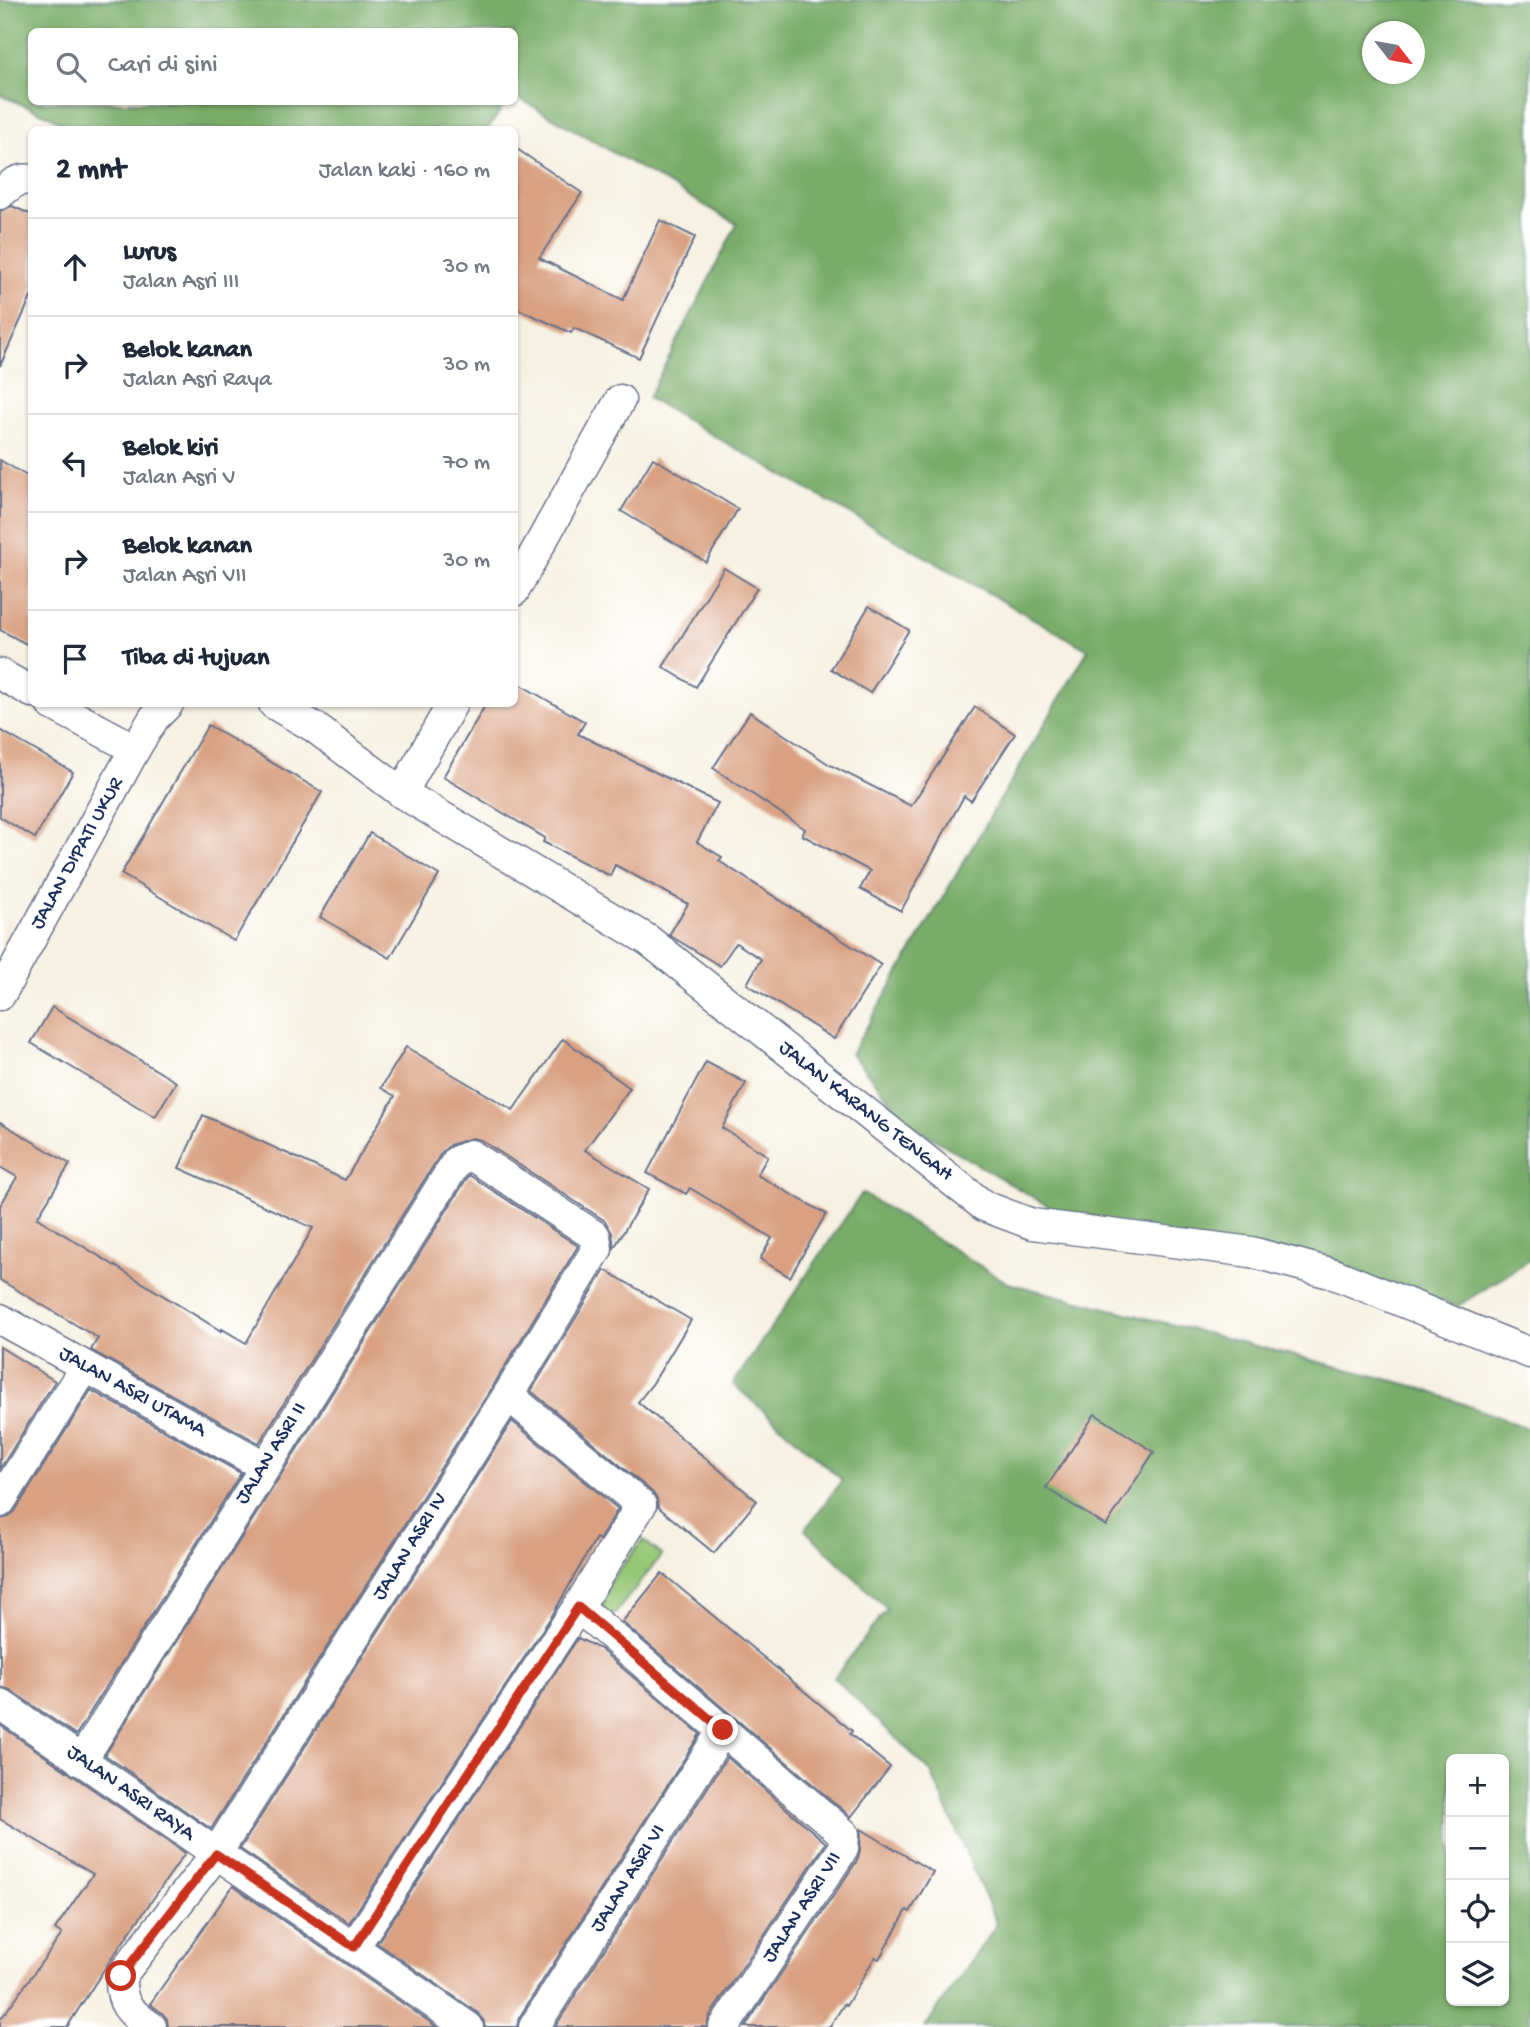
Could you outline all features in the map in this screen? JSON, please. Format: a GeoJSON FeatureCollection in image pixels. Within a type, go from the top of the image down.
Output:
{"type":"FeatureCollection","features":[{"type":"Feature","properties":{"kind":"street"},"geometry":{"type":"LineString","coordinates":[[0,194],[12,184],[24,178],[28,179]]}},
{"type":"Feature","properties":{"kind":"street"},"geometry":{"type":"LineString","coordinates":[[518,584],[620,400]]}},
{"type":"Feature","properties":{"kind":"street"},"geometry":{"type":"LineString","coordinates":[[0,674],[28,690]]}},
{"type":"Feature","properties":{"kind":"street"},"geometry":{"type":"LineString","coordinates":[[57,707],[135,749],[153,718],[165,707]]}},
{"type":"Feature","properties":{"kind":"street","name":"JALAN KARANG TENGAH"},"geometry":{"type":"LineString","coordinates":[[279,707],[314,727],[402,793],[649,940],[984,1206],[1032,1224],[1251,1252],[1334,1274],[1530,1353]]}},
{"type":"Feature","properties":{"kind":"street"},"geometry":{"type":"LineString","coordinates":[[402,793],[450,707]]}},
{"type":"Feature","properties":{"kind":"street","name":"JALAN DIPATI UKUR"},"geometry":{"type":"LineString","coordinates":[[0,995],[135,749]]}},
{"type":"Feature","properties":{"kind":"street","name":"JALAN ASRI II"},"geometry":{"type":"LineString","coordinates":[[81,1761],[457,1161],[471,1155],[595,1236]]}},
{"type":"Feature","properties":{"kind":"street","name":"JALAN ASRI IV"},"geometry":{"type":"LineString","coordinates":[[151,2027],[132,2013],[120,1994],[121,1976],[216,1854],[508,1395],[597,1249],[595,1236]]}},
{"type":"Feature","properties":{"kind":"street","name":"JALAN ASRI UTAMA"},"geometry":{"type":"LineString","coordinates":[[0,1319],[264,1466]]}},
{"type":"Feature","properties":{"kind":"street"},"geometry":{"type":"LineString","coordinates":[[0,1502],[85,1367]]}},
{"type":"Feature","properties":{"kind":"street"},"geometry":{"type":"LineString","coordinates":[[354,1947],[578,1607],[641,1504],[508,1395]]}},
{"type":"Feature","properties":{"kind":"street","name":"JALAN ASRI VII"},"geometry":{"type":"LineString","coordinates":[[578,1607],[844,1834],[843,1849],[724,2027]]}},
{"type":"Feature","properties":{"kind":"street","name":"JALAN ASRI RAYA"},"geometry":{"type":"LineString","coordinates":[[0,1704],[468,2027]]}},
{"type":"Feature","properties":{"kind":"street","name":"JALAN ASRI VI"},"geometry":{"type":"LineString","coordinates":[[534,2027],[723,1730]]}},
{"type":"Feature","properties":{"kind":"green space"},"geometry":{"type":"Polygon","coordinates":[[[0,0],[1530,0],[1530,1260],[1458,1306],[1053,1209],[912,1126],[851,1054],[1088,650],[648,398],[737,224],[518,98],[518,28],[28,28],[28,105],[504,105],[490,126],[66,126],[0,95],[0,0]]]}},
{"type":"Feature","properties":{"kind":"green space"},"geometry":{"type":"Polygon","coordinates":[[[862,1193],[1008,1283],[1418,1387],[1530,1429],[1530,2027],[925,2027],[997,1924],[931,1772],[834,1678],[887,1609],[805,1530],[842,1480],[733,1384],[862,1193]]]}},
{"type":"Feature","properties":{"kind":"green space"},"geometry":{"type":"Polygon","coordinates":[[[643,1540],[662,1555],[612,1617],[593,1602],[643,1540]]]}},
{"type":"Feature","properties":{"kind":"building"},"geometry":{"type":"Polygon","coordinates":[[[518,150],[582,193],[539,258],[623,300],[660,220],[695,237],[639,358],[574,328],[571,333],[518,309],[518,150]]]}},
{"type":"Feature","properties":{"kind":"building"},"geometry":{"type":"Polygon","coordinates":[[[12,206],[28,213],[28,304],[0,366],[0,211],[12,206]]]}},
{"type":"Feature","properties":{"kind":"building"},"geometry":{"type":"Polygon","coordinates":[[[653,458],[738,509],[706,562],[621,511],[653,458]]]}},
{"type":"Feature","properties":{"kind":"building"},"geometry":{"type":"Polygon","coordinates":[[[0,460],[28,477],[28,645],[0,630],[0,460]]]}},
{"type":"Feature","properties":{"kind":"building"},"geometry":{"type":"Polygon","coordinates":[[[724,568],[757,588],[696,687],[663,667],[724,568]]]}},
{"type":"Feature","properties":{"kind":"building"},"geometry":{"type":"Polygon","coordinates":[[[869,606],[909,630],[870,693],[831,669],[869,606]]]}},
{"type":"Feature","properties":{"kind":"building"},"geometry":{"type":"Polygon","coordinates":[[[518,683],[585,722],[578,734],[718,803],[697,842],[722,857],[719,861],[881,965],[834,1039],[747,984],[761,959],[736,943],[720,966],[669,935],[688,904],[615,865],[610,876],[543,842],[545,838],[443,777],[484,707],[518,707],[518,683]]]}},
{"type":"Feature","properties":{"kind":"building"},"geometry":{"type":"Polygon","coordinates":[[[975,707],[1015,734],[971,801],[964,796],[901,911],[860,889],[870,871],[802,835],[805,829],[713,768],[750,712],[830,765],[911,806],[975,707]]]}},
{"type":"Feature","properties":{"kind":"building"},"geometry":{"type":"Polygon","coordinates":[[[208,725],[322,792],[234,941],[121,874],[208,725]]]}},
{"type":"Feature","properties":{"kind":"building"},"geometry":{"type":"Polygon","coordinates":[[[0,730],[73,772],[35,838],[0,817],[0,730]]]}},
{"type":"Feature","properties":{"kind":"building"},"geometry":{"type":"Polygon","coordinates":[[[370,833],[439,875],[390,958],[320,917],[370,833]]]}},
{"type":"Feature","properties":{"kind":"building"},"geometry":{"type":"Polygon","coordinates":[[[52,1007],[176,1082],[155,1117],[31,1043],[52,1007]]]}},
{"type":"Feature","properties":{"kind":"building"},"geometry":{"type":"Polygon","coordinates":[[[563,1039],[630,1088],[585,1150],[649,1189],[614,1248],[612,1233],[605,1221],[481,1140],[472,1138],[450,1145],[442,1152],[259,1443],[91,1350],[98,1338],[0,1280],[0,1206],[17,1177],[0,1167],[0,1122],[70,1164],[37,1218],[221,1331],[222,1329],[246,1343],[313,1228],[179,1168],[203,1115],[345,1180],[395,1096],[381,1088],[406,1047],[513,1110],[563,1039]]]}},
{"type":"Feature","properties":{"kind":"building"},"geometry":{"type":"Polygon","coordinates":[[[706,1062],[746,1083],[722,1128],[768,1156],[757,1175],[826,1214],[790,1277],[760,1259],[772,1238],[690,1188],[686,1194],[647,1173],[706,1062]]]}},
{"type":"Feature","properties":{"kind":"building"},"geometry":{"type":"Polygon","coordinates":[[[469,1175],[578,1246],[493,1386],[211,1829],[105,1755],[469,1175]]]}},
{"type":"Feature","properties":{"kind":"building"},"geometry":{"type":"Polygon","coordinates":[[[605,1270],[691,1320],[653,1383],[638,1402],[757,1501],[714,1553],[658,1507],[652,1492],[531,1391],[605,1270]]]}},
{"type":"Feature","properties":{"kind":"building"},"geometry":{"type":"Polygon","coordinates":[[[0,1347],[55,1381],[0,1469],[0,1347]]]}},
{"type":"Feature","properties":{"kind":"building"},"geometry":{"type":"Polygon","coordinates":[[[91,1390],[241,1473],[76,1735],[10,1690],[0,1687],[0,1519],[9,1517],[15,1511],[91,1390]]]}},
{"type":"Feature","properties":{"kind":"building"},"geometry":{"type":"Polygon","coordinates":[[[1095,1414],[1154,1452],[1106,1526],[1046,1488],[1095,1414]]]}},
{"type":"Feature","properties":{"kind":"building"},"geometry":{"type":"Polygon","coordinates":[[[512,1421],[618,1509],[599,1540],[596,1538],[553,1614],[349,1923],[240,1849],[512,1421]]]}},
{"type":"Feature","properties":{"kind":"building"},"geometry":{"type":"Polygon","coordinates":[[[662,1573],[852,1731],[850,1734],[890,1767],[851,1817],[622,1622],[662,1573]]]}},
{"type":"Feature","properties":{"kind":"building"},"geometry":{"type":"Polygon","coordinates":[[[578,1638],[600,1649],[700,1734],[519,2018],[517,2027],[485,2027],[478,2013],[377,1943],[578,1638]]]}},
{"type":"Feature","properties":{"kind":"building"},"geometry":{"type":"Polygon","coordinates":[[[0,1725],[185,1853],[67,2027],[0,2027],[0,2020],[62,1934],[55,1929],[93,1874],[0,1819],[0,1725]]]}},
{"type":"Feature","properties":{"kind":"building"},"geometry":{"type":"Polygon","coordinates":[[[727,1757],[826,1843],[709,2017],[707,2027],[555,2027],[727,1757]]]}},
{"type":"Feature","properties":{"kind":"building"},"geometry":{"type":"Polygon","coordinates":[[[861,1829],[933,1872],[910,1912],[907,1910],[879,1959],[875,1957],[846,2006],[844,2004],[830,2027],[745,2027],[858,1859],[861,1829]]]}},
{"type":"Feature","properties":{"kind":"building"},"geometry":{"type":"Polygon","coordinates":[[[233,1886],[437,2027],[168,2027],[167,2019],[150,2004],[233,1886]]]}},
{"type":"Feature","properties":{"kind":"route"},"geometry":{"type":"LineString","coordinates":[[121,1976],[216,1854],[354,1947],[578,1607],[723,1730]]}}]}
